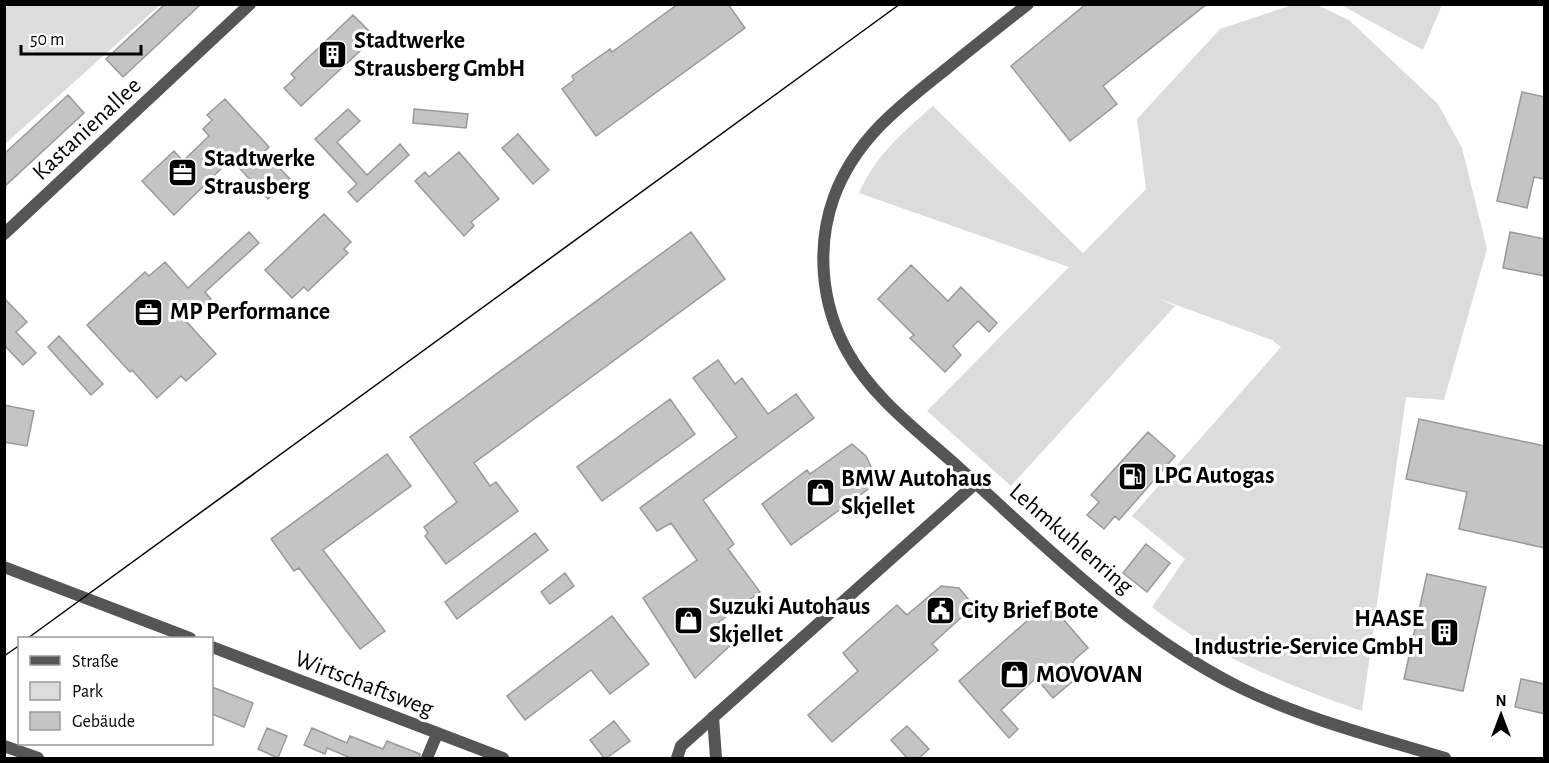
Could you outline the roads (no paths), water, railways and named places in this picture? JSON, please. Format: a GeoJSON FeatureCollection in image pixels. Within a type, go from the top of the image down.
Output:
{"type":"FeatureCollection","features":[{"type":"Feature","properties":{"kind":"street","name":"Kastanienallee"},"geometry":{"type":"LineString","coordinates":[[4,234],[250,4]]}},
{"type":"Feature","properties":{"kind":"street","name":"Lehmkuhlenring"},"geometry":{"type":"LineString","coordinates":[[1028,4],[896,108],[865,139],[842,179],[828,216],[823,265],[828,303],[835,325],[858,369],[895,410],[1117,609],[1202,666],[1276,704],[1445,759]]}},
{"type":"Feature","properties":{"kind":"street"},"geometry":{"type":"LineString","coordinates":[[677,759],[681,746],[976,483]]}},
{"type":"Feature","properties":{"kind":"street"},"geometry":{"type":"LineString","coordinates":[[4,567],[185,637]]}},
{"type":"Feature","properties":{"kind":"street","name":"Wirtschaftsweg"},"geometry":{"type":"LineString","coordinates":[[213,647],[503,759]]}},
{"type":"Feature","properties":{"kind":"street"},"geometry":{"type":"LineString","coordinates":[[713,717],[716,759]]}},
{"type":"Feature","properties":{"kind":"street"},"geometry":{"type":"LineString","coordinates":[[427,759],[437,734]]}},
{"type":"Feature","properties":{"kind":"street"},"geometry":{"type":"LineString","coordinates":[[4,746],[38,759]]}},
{"type":"Feature","properties":{"kind":"tram line"},"geometry":{"type":"LineString","coordinates":[[29,637],[900,4]]}},
{"type":"Feature","properties":{"kind":"tram line"},"geometry":{"type":"LineString","coordinates":[[4,656],[18,646]]}},
{"type":"Feature","properties":{"kind":"place","name":"Stadtwerke Strausberg GmbH"},"geometry":{"type":"Point","coordinates":[333,55]}},
{"type":"Feature","properties":{"kind":"place","name":"Stadtwerke Strausberg"},"geometry":{"type":"Point","coordinates":[183,173]}},
{"type":"Feature","properties":{"kind":"place","name":"MP Performance"},"geometry":{"type":"Point","coordinates":[149,312]}},
{"type":"Feature","properties":{"kind":"place","name":"LPG Autogas"},"geometry":{"type":"Point","coordinates":[1133,476]}},
{"type":"Feature","properties":{"kind":"place","name":"BMW Autohaus Skjellet"},"geometry":{"type":"Point","coordinates":[820,493]}},
{"type":"Feature","properties":{"kind":"place","name":"City Brief Bote"},"geometry":{"type":"Point","coordinates":[940,611]}},
{"type":"Feature","properties":{"kind":"place","name":"Suzuki Autohaus Skjellet"},"geometry":{"type":"Point","coordinates":[688,621]}},
{"type":"Feature","properties":{"kind":"place","name":"HAASE Industrie-Service GmbH"},"geometry":{"type":"Point","coordinates":[1445,633]}},
{"type":"Feature","properties":{"kind":"place","name":"MOVOVAN"},"geometry":{"type":"Point","coordinates":[1015,675]}}]}
